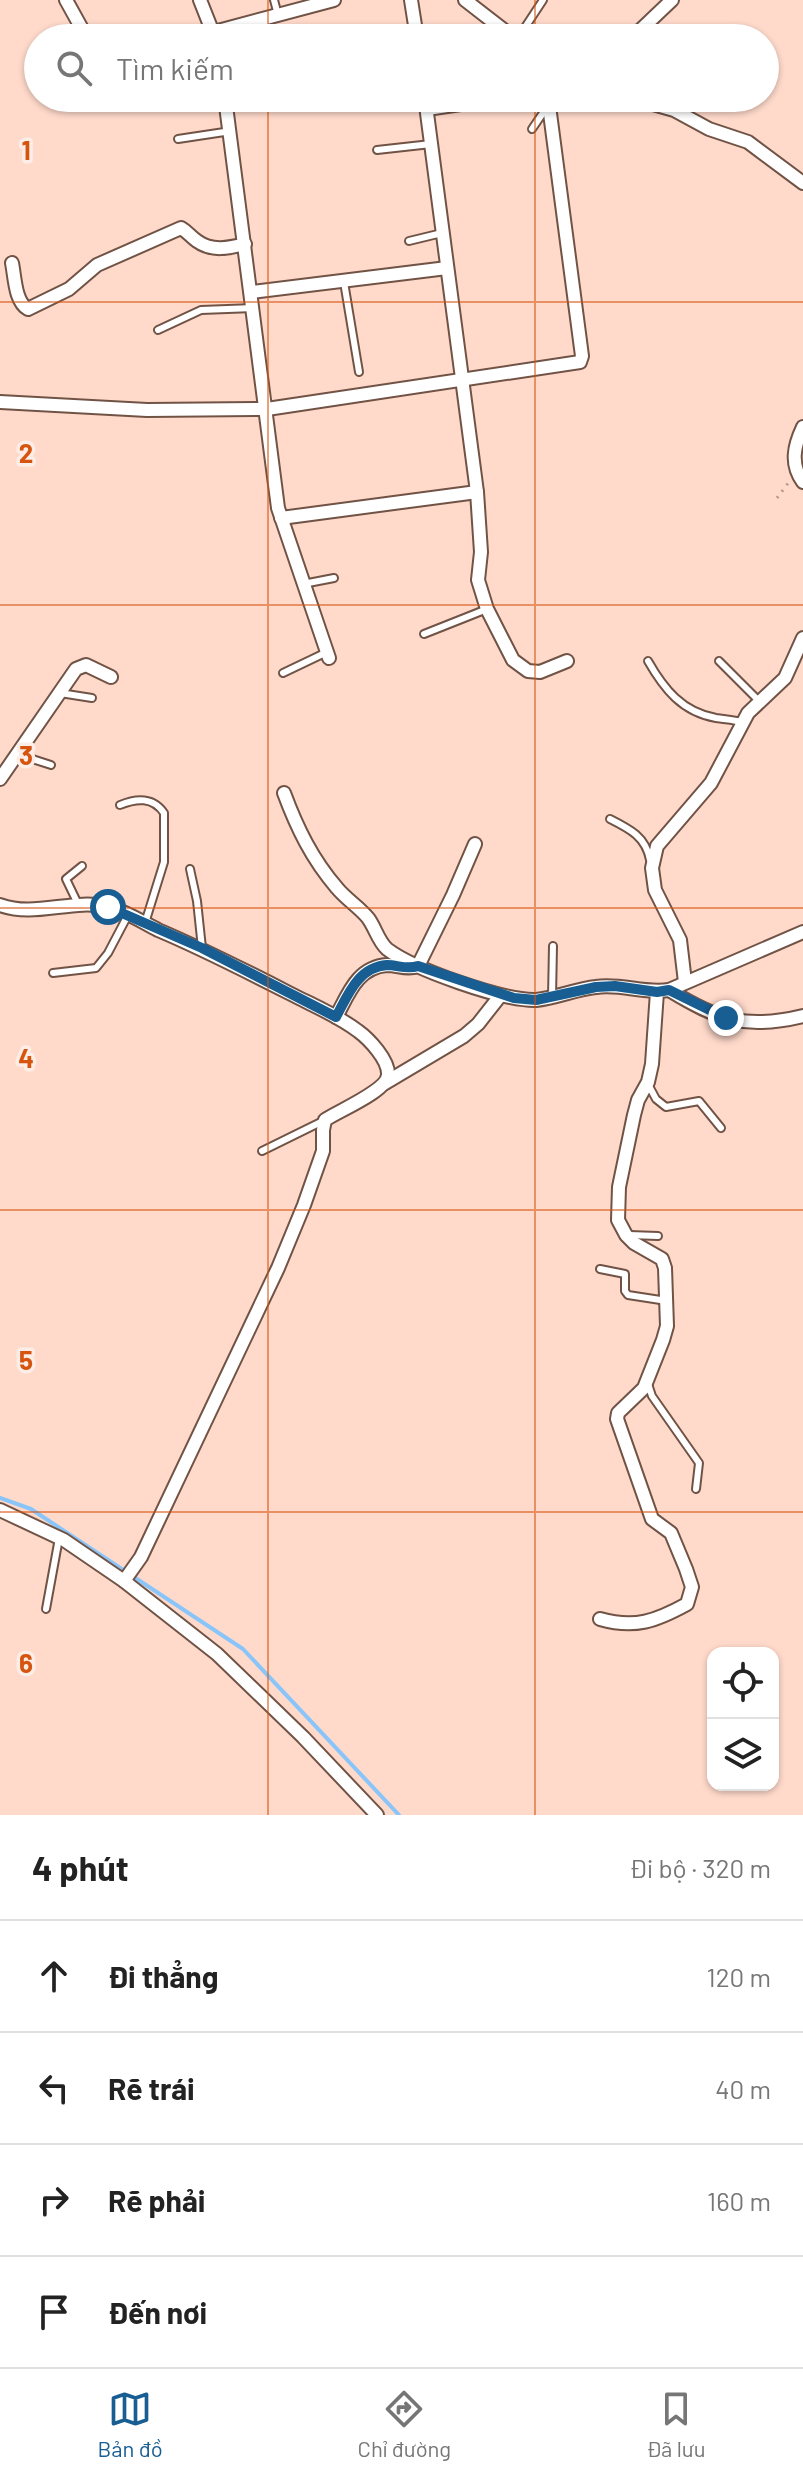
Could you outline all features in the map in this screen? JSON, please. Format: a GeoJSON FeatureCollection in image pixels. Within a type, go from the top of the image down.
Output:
{"type":"FeatureCollection","features":[{"type":"Feature","properties":{"kind":"street"},"geometry":{"type":"LineString","coordinates":[[66,0],[79,24]]}},
{"type":"Feature","properties":{"kind":"street"},"geometry":{"type":"LineString","coordinates":[[200,0],[210,24]]}},
{"type":"Feature","properties":{"kind":"street"},"geometry":{"type":"LineString","coordinates":[[250,24],[334,0]]}},
{"type":"Feature","properties":{"kind":"street"},"geometry":{"type":"LineString","coordinates":[[411,0],[415,24]]}},
{"type":"Feature","properties":{"kind":"street"},"geometry":{"type":"LineString","coordinates":[[465,0],[497,24]]}},
{"type":"Feature","properties":{"kind":"street"},"geometry":{"type":"LineString","coordinates":[[647,24],[672,0]]}},
{"type":"Feature","properties":{"kind":"street"},"geometry":{"type":"LineString","coordinates":[[228,112],[281,518],[328,655]]}},
{"type":"Feature","properties":{"kind":"street"},"geometry":{"type":"LineString","coordinates":[[427,112],[477,492],[481,552],[478,580],[487,609],[513,660],[522,668],[540,672],[567,661]]}},
{"type":"Feature","properties":{"kind":"street"},"geometry":{"type":"LineString","coordinates":[[0,402],[147,410],[267,409],[580,362],[549,112]]}},
{"type":"Feature","properties":{"kind":"street"},"geometry":{"type":"LineString","coordinates":[[678,112],[709,129],[748,142],[803,183]]}},
{"type":"Feature","properties":{"kind":"street"},"geometry":{"type":"LineString","coordinates":[[12,263],[20,300],[28,309],[69,289],[97,265],[181,228],[198,243],[213,248],[226,249],[245,244]]}},
{"type":"Feature","properties":{"kind":"street"},"geometry":{"type":"LineString","coordinates":[[252,292],[447,268]]}},
{"type":"Feature","properties":{"kind":"street"},"geometry":{"type":"LineString","coordinates":[[800,478],[794,456],[803,427]]}},
{"type":"Feature","properties":{"kind":"street"},"geometry":{"type":"LineString","coordinates":[[281,518],[477,492]]}},
{"type":"Feature","properties":{"kind":"street"},"geometry":{"type":"LineString","coordinates":[[685,982],[680,940],[655,890],[652,868],[657,846],[711,783],[742,722],[785,678],[803,638]]}},
{"type":"Feature","properties":{"kind":"street"},"geometry":{"type":"LineString","coordinates":[[0,779],[81,666],[91,667],[111,677]]}},
{"type":"Feature","properties":{"kind":"street"},"geometry":{"type":"LineString","coordinates":[[284,793],[297,829],[339,890],[368,917],[383,945],[418,966],[500,996],[536,1000],[605,986],[663,991],[742,1023],[761,1024],[803,1016]]}},
{"type":"Feature","properties":{"kind":"street"},"geometry":{"type":"LineString","coordinates":[[336,1017],[355,982],[367,971],[389,965],[412,969],[418,966],[475,844]]}},
{"type":"Feature","properties":{"kind":"street"},"geometry":{"type":"LineString","coordinates":[[0,905],[25,910],[108,907],[202,948],[336,1017],[371,1042],[385,1065],[388,1075],[385,1083]]}},
{"type":"Feature","properties":{"kind":"street"},"geometry":{"type":"LineString","coordinates":[[663,991],[803,932]]}},
{"type":"Feature","properties":{"kind":"street"},"geometry":{"type":"LineString","coordinates":[[600,1619],[620,1625],[640,1624],[687,1604],[692,1587],[671,1533],[652,1519],[618,1425],[618,1413],[639,1395],[667,1326],[662,1259],[634,1243],[618,1220],[619,1187],[638,1100],[648,1082],[663,991]]}},
{"type":"Feature","properties":{"kind":"street"},"geometry":{"type":"LineString","coordinates":[[126,1579],[141,1557],[278,1268],[323,1151],[325,1120],[464,1036],[500,996]]}},
{"type":"Feature","properties":{"kind":"street"},"geometry":{"type":"LineString","coordinates":[[0,1510],[59,1537],[126,1579],[217,1654],[303,1737],[377,1815]]}},
{"type":"Feature","properties":{"kind":"lane"},"geometry":{"type":"LineString","coordinates":[[274,0],[278,15]]}},
{"type":"Feature","properties":{"kind":"lane"},"geometry":{"type":"LineString","coordinates":[[526,24],[543,0]]}},
{"type":"Feature","properties":{"kind":"lane"},"geometry":{"type":"LineString","coordinates":[[532,129],[542,112]]}},
{"type":"Feature","properties":{"kind":"lane"},"geometry":{"type":"LineString","coordinates":[[178,139],[231,131]]}},
{"type":"Feature","properties":{"kind":"lane"},"geometry":{"type":"LineString","coordinates":[[377,150],[431,144]]}},
{"type":"Feature","properties":{"kind":"lane"},"geometry":{"type":"LineString","coordinates":[[409,241],[442,233]]}},
{"type":"Feature","properties":{"kind":"lane"},"geometry":{"type":"LineString","coordinates":[[344,282],[359,372]]}},
{"type":"Feature","properties":{"kind":"lane"},"geometry":{"type":"LineString","coordinates":[[158,330],[201,310],[254,308]]}},
{"type":"Feature","properties":{"kind":"lane"},"geometry":{"type":"LineString","coordinates":[[303,584],[334,578]]}},
{"type":"Feature","properties":{"kind":"lane"},"geometry":{"type":"LineString","coordinates":[[424,634],[487,609]]}},
{"type":"Feature","properties":{"kind":"lane"},"geometry":{"type":"LineString","coordinates":[[283,673],[328,655]]}},
{"type":"Feature","properties":{"kind":"lane"},"geometry":{"type":"LineString","coordinates":[[648,661],[672,696],[688,709],[742,722]]}},
{"type":"Feature","properties":{"kind":"lane"},"geometry":{"type":"LineString","coordinates":[[719,661],[760,702]]}},
{"type":"Feature","properties":{"kind":"lane"},"geometry":{"type":"LineString","coordinates":[[60,693],[92,698]]}},
{"type":"Feature","properties":{"kind":"lane"},"geometry":{"type":"LineString","coordinates":[[17,754],[51,765]]}},
{"type":"Feature","properties":{"kind":"lane"},"geometry":{"type":"LineString","coordinates":[[120,805],[137,798],[158,805],[164,813],[164,862],[145,923]]}},
{"type":"Feature","properties":{"kind":"lane"},"geometry":{"type":"LineString","coordinates":[[610,819],[646,843],[652,868]]}},
{"type":"Feature","properties":{"kind":"lane"},"geometry":{"type":"LineString","coordinates":[[79,906],[66,879],[82,866]]}},
{"type":"Feature","properties":{"kind":"lane"},"geometry":{"type":"LineString","coordinates":[[190,869],[202,948]]}},
{"type":"Feature","properties":{"kind":"lane"},"geometry":{"type":"LineString","coordinates":[[53,973],[96,968],[108,953],[128,915]]}},
{"type":"Feature","properties":{"kind":"lane"},"geometry":{"type":"LineString","coordinates":[[552,997],[553,946]]}},
{"type":"Feature","properties":{"kind":"lane"},"geometry":{"type":"LineString","coordinates":[[648,1082],[651,1092],[661,1104],[666,1107],[699,1101],[721,1128]]}},
{"type":"Feature","properties":{"kind":"lane"},"geometry":{"type":"LineString","coordinates":[[262,1151],[325,1120]]}},
{"type":"Feature","properties":{"kind":"lane"},"geometry":{"type":"LineString","coordinates":[[626,1235],[658,1236]]}},
{"type":"Feature","properties":{"kind":"lane"},"geometry":{"type":"LineString","coordinates":[[600,1269],[625,1274],[625,1291],[628,1295],[667,1301]]}},
{"type":"Feature","properties":{"kind":"lane"},"geometry":{"type":"LineString","coordinates":[[647,1377],[648,1389],[699,1463],[696,1489]]}},
{"type":"Feature","properties":{"kind":"lane"},"geometry":{"type":"LineString","coordinates":[[46,1609],[59,1537]]}},
{"type":"Feature","properties":{"kind":"path"},"geometry":{"type":"LineString","coordinates":[[777,498],[800,478]]}},
{"type":"Feature","properties":{"kind":"waterway"},"geometry":{"type":"LineString","coordinates":[[0,1498],[31,1509],[243,1649],[399,1815]]}},
{"type":"Feature","properties":{"kind":"route"},"geometry":{"type":"LineString","coordinates":[[108,907],[202,948],[336,1017],[355,982],[367,971],[389,965],[412,969],[418,966],[500,996],[536,1000],[596,987],[615,986],[657,992],[669,990],[726,1018]]}}]}
